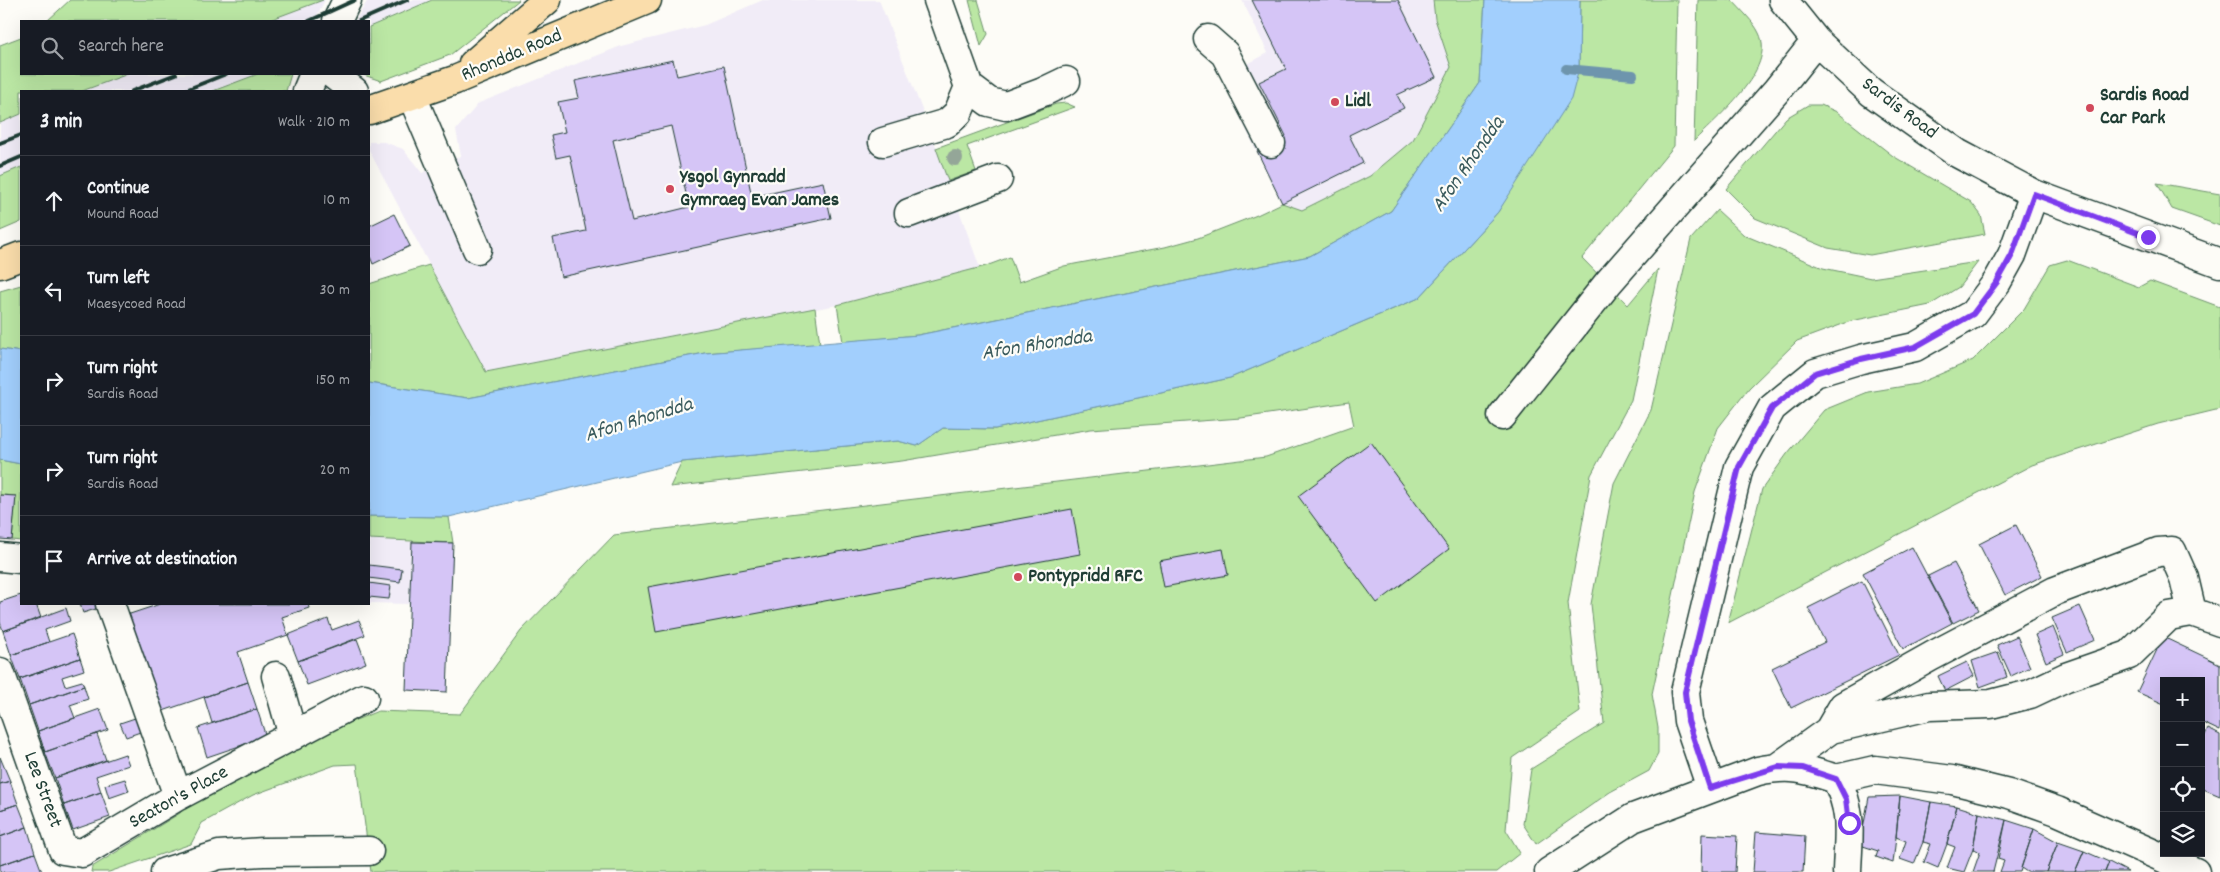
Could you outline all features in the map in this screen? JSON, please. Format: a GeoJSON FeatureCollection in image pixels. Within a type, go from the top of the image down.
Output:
{"type":"FeatureCollection","features":[{"type":"Feature","properties":{"kind":"main road"},"geometry":{"type":"LineString","coordinates":[[455,80],[548,0]]}},
{"type":"Feature","properties":{"kind":"main road","name":"Rhondda Road"},"geometry":{"type":"LineString","coordinates":[[371,107],[412,96],[455,80],[647,0]]}},
{"type":"Feature","properties":{"kind":"main road"},"geometry":{"type":"LineString","coordinates":[[0,264],[20,256]]}},
{"type":"Feature","properties":{"kind":"street"},"geometry":{"type":"LineString","coordinates":[[337,20],[347,0]]}},
{"type":"Feature","properties":{"kind":"street"},"geometry":{"type":"LineString","coordinates":[[938,0],[969,87],[989,102],[1006,106],[1066,81]]}},
{"type":"Feature","properties":{"kind":"street","name":"Sardis Road"},"geometry":{"type":"LineString","coordinates":[[1783,0],[1816,41],[1871,92],[1957,153],[2034,194],[2220,263]]}},
{"type":"Feature","properties":{"kind":"street"},"geometry":{"type":"LineString","coordinates":[[1208,39],[1226,54],[1271,143]]}},
{"type":"Feature","properties":{"kind":"street"},"geometry":{"type":"LineString","coordinates":[[1502,416],[1608,283],[1777,90],[1816,41]]}},
{"type":"Feature","properties":{"kind":"street"},"geometry":{"type":"LineString","coordinates":[[307,90],[314,75]]}},
{"type":"Feature","properties":{"kind":"street"},"geometry":{"type":"LineString","coordinates":[[333,75],[353,90]]}},
{"type":"Feature","properties":{"kind":"street"},"geometry":{"type":"LineString","coordinates":[[883,142],[947,124],[958,113],[969,87]]}},
{"type":"Feature","properties":{"kind":"street"},"geometry":{"type":"LineString","coordinates":[[412,96],[477,249]]}},
{"type":"Feature","properties":{"kind":"street"},"geometry":{"type":"LineString","coordinates":[[909,213],[998,179]]}},
{"type":"Feature","properties":{"kind":"street"},"geometry":{"type":"LineString","coordinates":[[1710,788],[1688,721],[1685,692],[1739,467],[1772,408],[1815,373],[1861,359],[1915,347],[1973,314],[1997,282],[2012,255],[2034,194]]}},
{"type":"Feature","properties":{"kind":"street"},"geometry":{"type":"LineString","coordinates":[[1830,730],[1844,706],[1941,652],[2055,591],[2158,552],[2172,551],[2184,578],[2192,612]]}},
{"type":"Feature","properties":{"kind":"street"},"geometry":{"type":"LineString","coordinates":[[0,557],[20,559]]}},
{"type":"Feature","properties":{"kind":"street"},"geometry":{"type":"LineString","coordinates":[[110,605],[178,796]]}},
{"type":"Feature","properties":{"kind":"street"},"geometry":{"type":"LineString","coordinates":[[1549,872],[1619,826],[1710,788],[1778,767],[1830,730],[1929,706],[1990,704],[2030,694],[2066,677],[2128,655],[2169,616],[2192,612],[2220,622]]}},
{"type":"Feature","properties":{"kind":"street","name":"Lee Street"},"geometry":{"type":"LineString","coordinates":[[0,672],[63,850]]}},
{"type":"Feature","properties":{"kind":"street"},"geometry":{"type":"LineString","coordinates":[[276,676],[293,736]]}},
{"type":"Feature","properties":{"kind":"street","name":"Seaton's Place"},"geometry":{"type":"LineString","coordinates":[[63,850],[82,853],[178,796],[364,698]]}},
{"type":"Feature","properties":{"kind":"street"},"geometry":{"type":"LineString","coordinates":[[1778,767],[1803,768],[1836,779],[1875,770],[1952,780],[2009,794],[2058,810],[2195,872]]}},
{"type":"Feature","properties":{"kind":"street"},"geometry":{"type":"LineString","coordinates":[[1836,779],[1846,799],[1849,823],[1847,872]]}},
{"type":"Feature","properties":{"kind":"street"},"geometry":{"type":"LineString","coordinates":[[165,872],[220,855],[263,852],[369,851]]}},
{"type":"Feature","properties":{"kind":"shaded area"},"geometry":{"type":"Polygon","coordinates":[[[323,0],[325,0],[315,20],[270,20],[323,0]]]}},
{"type":"Feature","properties":{"kind":"shaded area"},"geometry":{"type":"Polygon","coordinates":[[[368,0],[432,0],[370,27],[370,20],[356,20],[368,0]]]}},
{"type":"Feature","properties":{"kind":"shaded area","name":"Ysgol Gynradd Gymraeg Evan James"},"geometry":{"type":"Polygon","coordinates":[[[763,0],[879,0],[930,130],[980,268],[837,305],[486,372],[370,152],[370,142],[384,142],[403,149],[422,173],[461,156],[456,130],[479,103],[621,46],[705,25],[763,0]]]}},
{"type":"Feature","properties":{"kind":"shaded area","name":"Lidl"},"geometry":{"type":"Polygon","coordinates":[[[1242,0],[1433,0],[1435,19],[1452,67],[1413,141],[1370,176],[1302,210],[1282,203],[1221,78],[1268,53],[1242,0]]]}},
{"type":"Feature","properties":{"kind":"shaded area"},"geometry":{"type":"Polygon","coordinates":[[[125,75],[255,75],[216,90],[85,90],[125,75]]]}},
{"type":"Feature","properties":{"kind":"shaded area"},"geometry":{"type":"Polygon","coordinates":[[[20,114],[20,167],[0,176],[0,123],[20,114]]]}},
{"type":"Feature","properties":{"kind":"shaded area"},"geometry":{"type":"Polygon","coordinates":[[[370,539],[412,542],[409,604],[370,603],[370,539]]]}},
{"type":"Feature","properties":{"kind":"green space"},"geometry":{"type":"Polygon","coordinates":[[[70,0],[323,0],[270,20],[48,20],[70,0]]]}},
{"type":"Feature","properties":{"kind":"green space"},"geometry":{"type":"Polygon","coordinates":[[[432,0],[519,0],[450,55],[381,81],[364,75],[370,75],[370,27],[432,0]]]}},
{"type":"Feature","properties":{"kind":"green space"},"geometry":{"type":"Polygon","coordinates":[[[969,0],[978,0],[988,34],[981,46],[969,0]]]}},
{"type":"Feature","properties":{"kind":"green space"},"geometry":{"type":"Polygon","coordinates":[[[1433,0],[1485,0],[1480,83],[1391,211],[1310,256],[918,335],[843,342],[837,305],[986,266],[1010,257],[1019,282],[1064,266],[1165,247],[1198,238],[1282,203],[1302,210],[1370,176],[1413,140],[1451,67],[1435,19],[1433,0]]]}},
{"type":"Feature","properties":{"kind":"green space","name":"Pontypridd RFC"},"geometry":{"type":"Polygon","coordinates":[[[1580,0],[1677,0],[1674,146],[1582,258],[1628,305],[1658,269],[1631,400],[1591,475],[1568,603],[1580,712],[1512,758],[1506,830],[1520,853],[1496,872],[371,872],[357,764],[335,765],[253,795],[202,823],[191,844],[109,872],[91,872],[92,867],[180,813],[192,800],[341,726],[378,711],[460,714],[521,631],[614,535],[1266,457],[1354,426],[1349,402],[1241,418],[1091,429],[902,461],[670,487],[682,462],[898,441],[917,446],[943,428],[995,429],[1230,378],[1419,298],[1498,212],[1579,69],[1580,0]]]}},
{"type":"Feature","properties":{"kind":"green space"},"geometry":{"type":"Polygon","coordinates":[[[1698,0],[1732,0],[1757,29],[1762,47],[1760,62],[1752,77],[1729,106],[1694,141],[1698,0]]]}},
{"type":"Feature","properties":{"kind":"green space"},"geometry":{"type":"Polygon","coordinates":[[[20,37],[20,75],[125,75],[85,90],[20,90],[20,114],[0,123],[0,45],[20,37]]]}},
{"type":"Feature","properties":{"kind":"green space"},"geometry":{"type":"Polygon","coordinates":[[[255,75],[291,75],[286,90],[216,90],[255,75]]]}},
{"type":"Feature","properties":{"kind":"green space"},"geometry":{"type":"Polygon","coordinates":[[[1066,103],[1075,107],[967,146],[976,171],[948,181],[936,148],[1056,104],[1066,103]]]}},
{"type":"Feature","properties":{"kind":"green space"},"geometry":{"type":"Polygon","coordinates":[[[1808,105],[1821,105],[1837,112],[1893,156],[1971,202],[1981,215],[1985,234],[1870,255],[1828,248],[1755,218],[1726,189],[1786,118],[1808,105]]]}},
{"type":"Feature","properties":{"kind":"green space"},"geometry":{"type":"Polygon","coordinates":[[[20,167],[20,222],[0,231],[0,176],[20,167]]]}},
{"type":"Feature","properties":{"kind":"green space"},"geometry":{"type":"Polygon","coordinates":[[[2157,183],[2220,194],[2220,226],[2172,209],[2157,183]]]}},
{"type":"Feature","properties":{"kind":"green space"},"geometry":{"type":"Polygon","coordinates":[[[1717,210],[1744,235],[1823,268],[1871,278],[1978,262],[1959,287],[1930,305],[1851,321],[1797,341],[1749,388],[1718,428],[1695,492],[1652,694],[1658,728],[1658,754],[1649,771],[1610,792],[1536,844],[1523,824],[1531,769],[1604,723],[1591,604],[1614,483],[1651,410],[1691,239],[1717,210]]]}},
{"type":"Feature","properties":{"kind":"green space"},"geometry":{"type":"Polygon","coordinates":[[[2067,260],[2139,287],[2150,281],[2220,307],[2220,409],[2158,424],[2032,465],[1728,623],[1762,489],[1787,454],[1824,410],[1868,392],[1917,384],[1973,360],[2024,309],[2050,265],[2067,260]]]}},
{"type":"Feature","properties":{"kind":"green space"},"geometry":{"type":"Polygon","coordinates":[[[429,265],[486,372],[815,308],[820,344],[705,353],[468,398],[370,383],[370,284],[429,265]]]}},
{"type":"Feature","properties":{"kind":"green space"},"geometry":{"type":"Polygon","coordinates":[[[20,285],[20,352],[0,349],[0,291],[20,285]]]}},
{"type":"Feature","properties":{"kind":"green space"},"geometry":{"type":"Polygon","coordinates":[[[0,460],[20,464],[20,541],[12,540],[16,496],[0,495],[0,460]]]}},
{"type":"Feature","properties":{"kind":"green space"},"geometry":{"type":"Polygon","coordinates":[[[370,516],[449,517],[453,543],[370,539],[370,516]]]}},
{"type":"Feature","properties":{"kind":"water","name":"Afon Rhondda"},"geometry":{"type":"Polygon","coordinates":[[[1485,0],[1580,0],[1579,69],[1571,99],[1498,212],[1419,298],[1230,378],[995,429],[943,428],[917,446],[898,441],[682,462],[449,517],[370,516],[370,383],[468,398],[705,353],[918,335],[1310,256],[1391,211],[1480,83],[1485,0]]]}},
{"type":"Feature","properties":{"kind":"water"},"geometry":{"type":"Polygon","coordinates":[[[0,349],[20,352],[20,464],[0,460],[0,349]]]}},
{"type":"Feature","properties":{"kind":"building","name":"Lidl"},"geometry":{"type":"Polygon","coordinates":[[[1252,0],[1398,0],[1436,77],[1397,95],[1404,108],[1349,135],[1363,163],[1282,203],[1257,151],[1286,136],[1259,82],[1286,69],[1252,0]]]}},
{"type":"Feature","properties":{"kind":"building"},"geometry":{"type":"Polygon","coordinates":[[[673,60],[677,76],[724,66],[752,197],[823,182],[831,218],[561,277],[553,238],[586,231],[570,155],[556,158],[551,135],[565,132],[558,102],[579,98],[575,81],[673,60]],[[671,126],[613,140],[632,221],[689,207],[671,126]]]}},
{"type":"Feature","properties":{"kind":"building"},"geometry":{"type":"Polygon","coordinates":[[[394,214],[410,246],[373,264],[370,256],[370,226],[394,214]]]}},
{"type":"Feature","properties":{"kind":"building"},"geometry":{"type":"Polygon","coordinates":[[[1371,442],[1449,549],[1377,603],[1298,496],[1371,442]]]}},
{"type":"Feature","properties":{"kind":"building"},"geometry":{"type":"Polygon","coordinates":[[[0,495],[16,496],[12,540],[0,539],[0,495]]]}},
{"type":"Feature","properties":{"kind":"building"},"geometry":{"type":"Polygon","coordinates":[[[1072,509],[1080,554],[656,632],[648,587],[1072,509]]]}},
{"type":"Feature","properties":{"kind":"building"},"geometry":{"type":"Polygon","coordinates":[[[2016,525],[2042,576],[2005,595],[1979,544],[2016,525]]]}},
{"type":"Feature","properties":{"kind":"building"},"geometry":{"type":"Polygon","coordinates":[[[412,542],[453,543],[447,692],[406,690],[412,542]]]}},
{"type":"Feature","properties":{"kind":"building"},"geometry":{"type":"Polygon","coordinates":[[[1912,547],[1952,623],[1903,649],[1863,573],[1912,547]]]}},
{"type":"Feature","properties":{"kind":"building"},"geometry":{"type":"Polygon","coordinates":[[[1223,549],[1228,575],[1164,587],[1159,561],[1223,549]]]}},
{"type":"Feature","properties":{"kind":"building"},"geometry":{"type":"Polygon","coordinates":[[[1954,563],[1979,610],[1953,623],[1928,576],[1954,563]]]}},
{"type":"Feature","properties":{"kind":"building"},"geometry":{"type":"Polygon","coordinates":[[[370,565],[402,569],[400,582],[370,578],[370,565]]]}},
{"type":"Feature","properties":{"kind":"building"},"geometry":{"type":"Polygon","coordinates":[[[1862,581],[1899,655],[1791,708],[1772,668],[1825,642],[1808,608],[1862,581]]]}},
{"type":"Feature","properties":{"kind":"building"},"geometry":{"type":"Polygon","coordinates":[[[370,583],[391,586],[389,599],[370,597],[370,583]]]}},
{"type":"Feature","properties":{"kind":"building"},"geometry":{"type":"Polygon","coordinates":[[[20,595],[20,605],[36,605],[41,618],[3,631],[0,622],[0,602],[20,595]]]}},
{"type":"Feature","properties":{"kind":"building"},"geometry":{"type":"Polygon","coordinates":[[[80,605],[101,605],[102,607],[83,613],[80,605]]]}},
{"type":"Feature","properties":{"kind":"building"},"geometry":{"type":"Polygon","coordinates":[[[157,605],[308,605],[309,608],[282,617],[288,635],[238,652],[248,682],[157,713],[124,616],[157,605]]]}},
{"type":"Feature","properties":{"kind":"building"},"geometry":{"type":"Polygon","coordinates":[[[2080,606],[2095,640],[2067,652],[2052,618],[2080,606]]]}},
{"type":"Feature","properties":{"kind":"building"},"geometry":{"type":"Polygon","coordinates":[[[66,608],[70,621],[45,630],[49,642],[11,655],[3,631],[66,608]]]}},
{"type":"Feature","properties":{"kind":"building"},"geometry":{"type":"Polygon","coordinates":[[[328,619],[332,630],[359,620],[365,635],[298,661],[288,635],[328,619]]]}},
{"type":"Feature","properties":{"kind":"building"},"geometry":{"type":"Polygon","coordinates":[[[2053,627],[2064,654],[2046,662],[2035,635],[2053,627]]]}},
{"type":"Feature","properties":{"kind":"building"},"geometry":{"type":"Polygon","coordinates":[[[72,634],[80,658],[20,679],[11,655],[72,634]]]}},
{"type":"Feature","properties":{"kind":"building"},"geometry":{"type":"Polygon","coordinates":[[[2017,636],[2030,667],[2011,676],[1997,645],[2017,636]]]}},
{"type":"Feature","properties":{"kind":"building"},"geometry":{"type":"Polygon","coordinates":[[[2163,637],[2220,664],[2220,731],[2205,724],[2205,677],[2160,677],[2160,702],[2137,692],[2163,637]]]}},
{"type":"Feature","properties":{"kind":"building"},"geometry":{"type":"Polygon","coordinates":[[[357,639],[366,663],[307,685],[298,661],[357,639]]]}},
{"type":"Feature","properties":{"kind":"building"},"geometry":{"type":"Polygon","coordinates":[[[1998,652],[2007,677],[1980,687],[1972,661],[1998,652]]]}},
{"type":"Feature","properties":{"kind":"building"},"geometry":{"type":"Polygon","coordinates":[[[80,658],[84,670],[62,677],[65,686],[82,681],[84,686],[29,705],[20,679],[80,658]]]}},
{"type":"Feature","properties":{"kind":"building"},"geometry":{"type":"Polygon","coordinates":[[[1967,662],[1974,676],[1945,691],[1938,676],[1967,662]]]}},
{"type":"Feature","properties":{"kind":"building"},"geometry":{"type":"Polygon","coordinates":[[[248,682],[257,709],[212,723],[204,697],[248,682]]]}},
{"type":"Feature","properties":{"kind":"building"},"geometry":{"type":"Polygon","coordinates":[[[84,686],[88,699],[70,705],[75,718],[38,731],[29,705],[84,686]]]}},
{"type":"Feature","properties":{"kind":"building"},"geometry":{"type":"Polygon","coordinates":[[[100,709],[108,730],[45,752],[38,731],[100,709]]]}},
{"type":"Feature","properties":{"kind":"building"},"geometry":{"type":"Polygon","coordinates":[[[257,709],[266,737],[207,757],[198,728],[257,709]]]}},
{"type":"Feature","properties":{"kind":"building"},"geometry":{"type":"Polygon","coordinates":[[[141,716],[146,730],[126,737],[120,723],[141,716]]]}},
{"type":"Feature","properties":{"kind":"building"},"geometry":{"type":"Polygon","coordinates":[[[2208,729],[2220,735],[2220,796],[2205,790],[2205,735],[2208,729]]]}},
{"type":"Feature","properties":{"kind":"building"},"geometry":{"type":"Polygon","coordinates":[[[97,734],[106,760],[55,778],[45,752],[97,734]]]}},
{"type":"Feature","properties":{"kind":"building"},"geometry":{"type":"Polygon","coordinates":[[[125,754],[129,765],[96,776],[101,792],[64,805],[55,778],[125,754]]]}},
{"type":"Feature","properties":{"kind":"building"},"geometry":{"type":"Polygon","coordinates":[[[0,757],[10,781],[0,784],[0,757]]]}},
{"type":"Feature","properties":{"kind":"building"},"geometry":{"type":"Polygon","coordinates":[[[125,779],[129,791],[109,798],[105,785],[125,779]]]}},
{"type":"Feature","properties":{"kind":"building"},"geometry":{"type":"Polygon","coordinates":[[[10,781],[18,804],[0,810],[0,784],[10,781]]]}},
{"type":"Feature","properties":{"kind":"building"},"geometry":{"type":"Polygon","coordinates":[[[101,792],[110,817],[73,830],[64,805],[101,792]]]}},
{"type":"Feature","properties":{"kind":"building"},"geometry":{"type":"Polygon","coordinates":[[[1900,796],[1931,802],[1923,842],[1914,864],[1900,859],[1906,841],[1896,837],[1900,796]]]}},
{"type":"Feature","properties":{"kind":"building"},"geometry":{"type":"Polygon","coordinates":[[[1900,796],[1893,863],[1876,857],[1878,851],[1860,845],[1869,797],[1900,796]]]}},
{"type":"Feature","properties":{"kind":"building"},"geometry":{"type":"Polygon","coordinates":[[[1931,802],[1957,806],[1947,844],[1938,868],[1924,862],[1931,844],[1923,842],[1931,802]]]}},
{"type":"Feature","properties":{"kind":"building"},"geometry":{"type":"Polygon","coordinates":[[[18,804],[27,827],[0,837],[0,810],[18,804]]]}},
{"type":"Feature","properties":{"kind":"building"},"geometry":{"type":"Polygon","coordinates":[[[1957,806],[1979,813],[1973,849],[1964,872],[1947,868],[1955,847],[1947,844],[1957,806]]]}},
{"type":"Feature","properties":{"kind":"building"},"geometry":{"type":"Polygon","coordinates":[[[1979,813],[2006,820],[1993,872],[1973,872],[1980,852],[1973,849],[1979,813]]]}},
{"type":"Feature","properties":{"kind":"building"},"geometry":{"type":"Polygon","coordinates":[[[2006,820],[2034,829],[2020,872],[2000,872],[2004,861],[1998,859],[2006,820]]]}},
{"type":"Feature","properties":{"kind":"building"},"geometry":{"type":"Polygon","coordinates":[[[27,827],[35,853],[0,865],[0,837],[27,827]]]}},
{"type":"Feature","properties":{"kind":"building"},"geometry":{"type":"Polygon","coordinates":[[[2034,829],[2058,842],[2046,872],[2027,872],[2021,868],[2034,829]]]}},
{"type":"Feature","properties":{"kind":"building"},"geometry":{"type":"Polygon","coordinates":[[[1756,832],[1805,836],[1803,872],[1753,872],[1756,832]]]}},
{"type":"Feature","properties":{"kind":"building"},"geometry":{"type":"Polygon","coordinates":[[[1702,834],[1737,836],[1735,872],[1701,872],[1702,834]]]}},
{"type":"Feature","properties":{"kind":"building"},"geometry":{"type":"Polygon","coordinates":[[[2058,842],[2084,851],[2075,872],[2046,872],[2058,842]]]}},
{"type":"Feature","properties":{"kind":"building"},"geometry":{"type":"Polygon","coordinates":[[[2084,851],[2109,862],[2105,872],[2075,872],[2084,851]]]}},
{"type":"Feature","properties":{"kind":"building"},"geometry":{"type":"Polygon","coordinates":[[[35,853],[42,872],[0,872],[0,865],[35,853]]]}},
{"type":"Feature","properties":{"kind":"building"},"geometry":{"type":"Polygon","coordinates":[[[2109,862],[2128,872],[2105,872],[2109,862]]]}},
{"type":"Feature","properties":{"kind":"waterway"},"geometry":{"type":"LineString","coordinates":[[1566,69],[1633,75]]}},
{"type":"Feature","properties":{"kind":"railway"},"geometry":{"type":"LineString","coordinates":[[311,20],[355,0]]}},
{"type":"Feature","properties":{"kind":"railway"},"geometry":{"type":"LineString","coordinates":[[361,20],[407,0]]}},
{"type":"Feature","properties":{"kind":"railway"},"geometry":{"type":"LineString","coordinates":[[135,90],[173,75]]}},
{"type":"Feature","properties":{"kind":"railway"},"geometry":{"type":"LineString","coordinates":[[186,90],[223,75]]}},
{"type":"Feature","properties":{"kind":"railway"},"geometry":{"type":"LineString","coordinates":[[0,143],[20,135]]}},
{"type":"Feature","properties":{"kind":"railway"},"geometry":{"type":"LineString","coordinates":[[0,166],[20,157]]}},
{"type":"Feature","properties":{"kind":"place","name":"Lidl"},"geometry":{"type":"Point","coordinates":[1335,102]}},
{"type":"Feature","properties":{"kind":"place","name":"Sardis Road Car Park"},"geometry":{"type":"Point","coordinates":[2090,108]}},
{"type":"Feature","properties":{"kind":"place","name":"Ysgol Gynradd Gymraeg Evan James"},"geometry":{"type":"Point","coordinates":[670,189]}},
{"type":"Feature","properties":{"kind":"place","name":"Pontypridd RFC"},"geometry":{"type":"Point","coordinates":[1018,577]}},
{"type":"Feature","properties":{"kind":"route"},"geometry":{"type":"LineString","coordinates":[[1849,823],[1846,799],[1836,779],[1803,768],[1778,767],[1758,771],[1710,788],[1688,721],[1685,692],[1739,467],[1772,408],[1815,373],[1861,359],[1915,347],[1973,314],[1997,282],[2012,255],[2026,221],[2034,194],[2148,237]]}}]}
